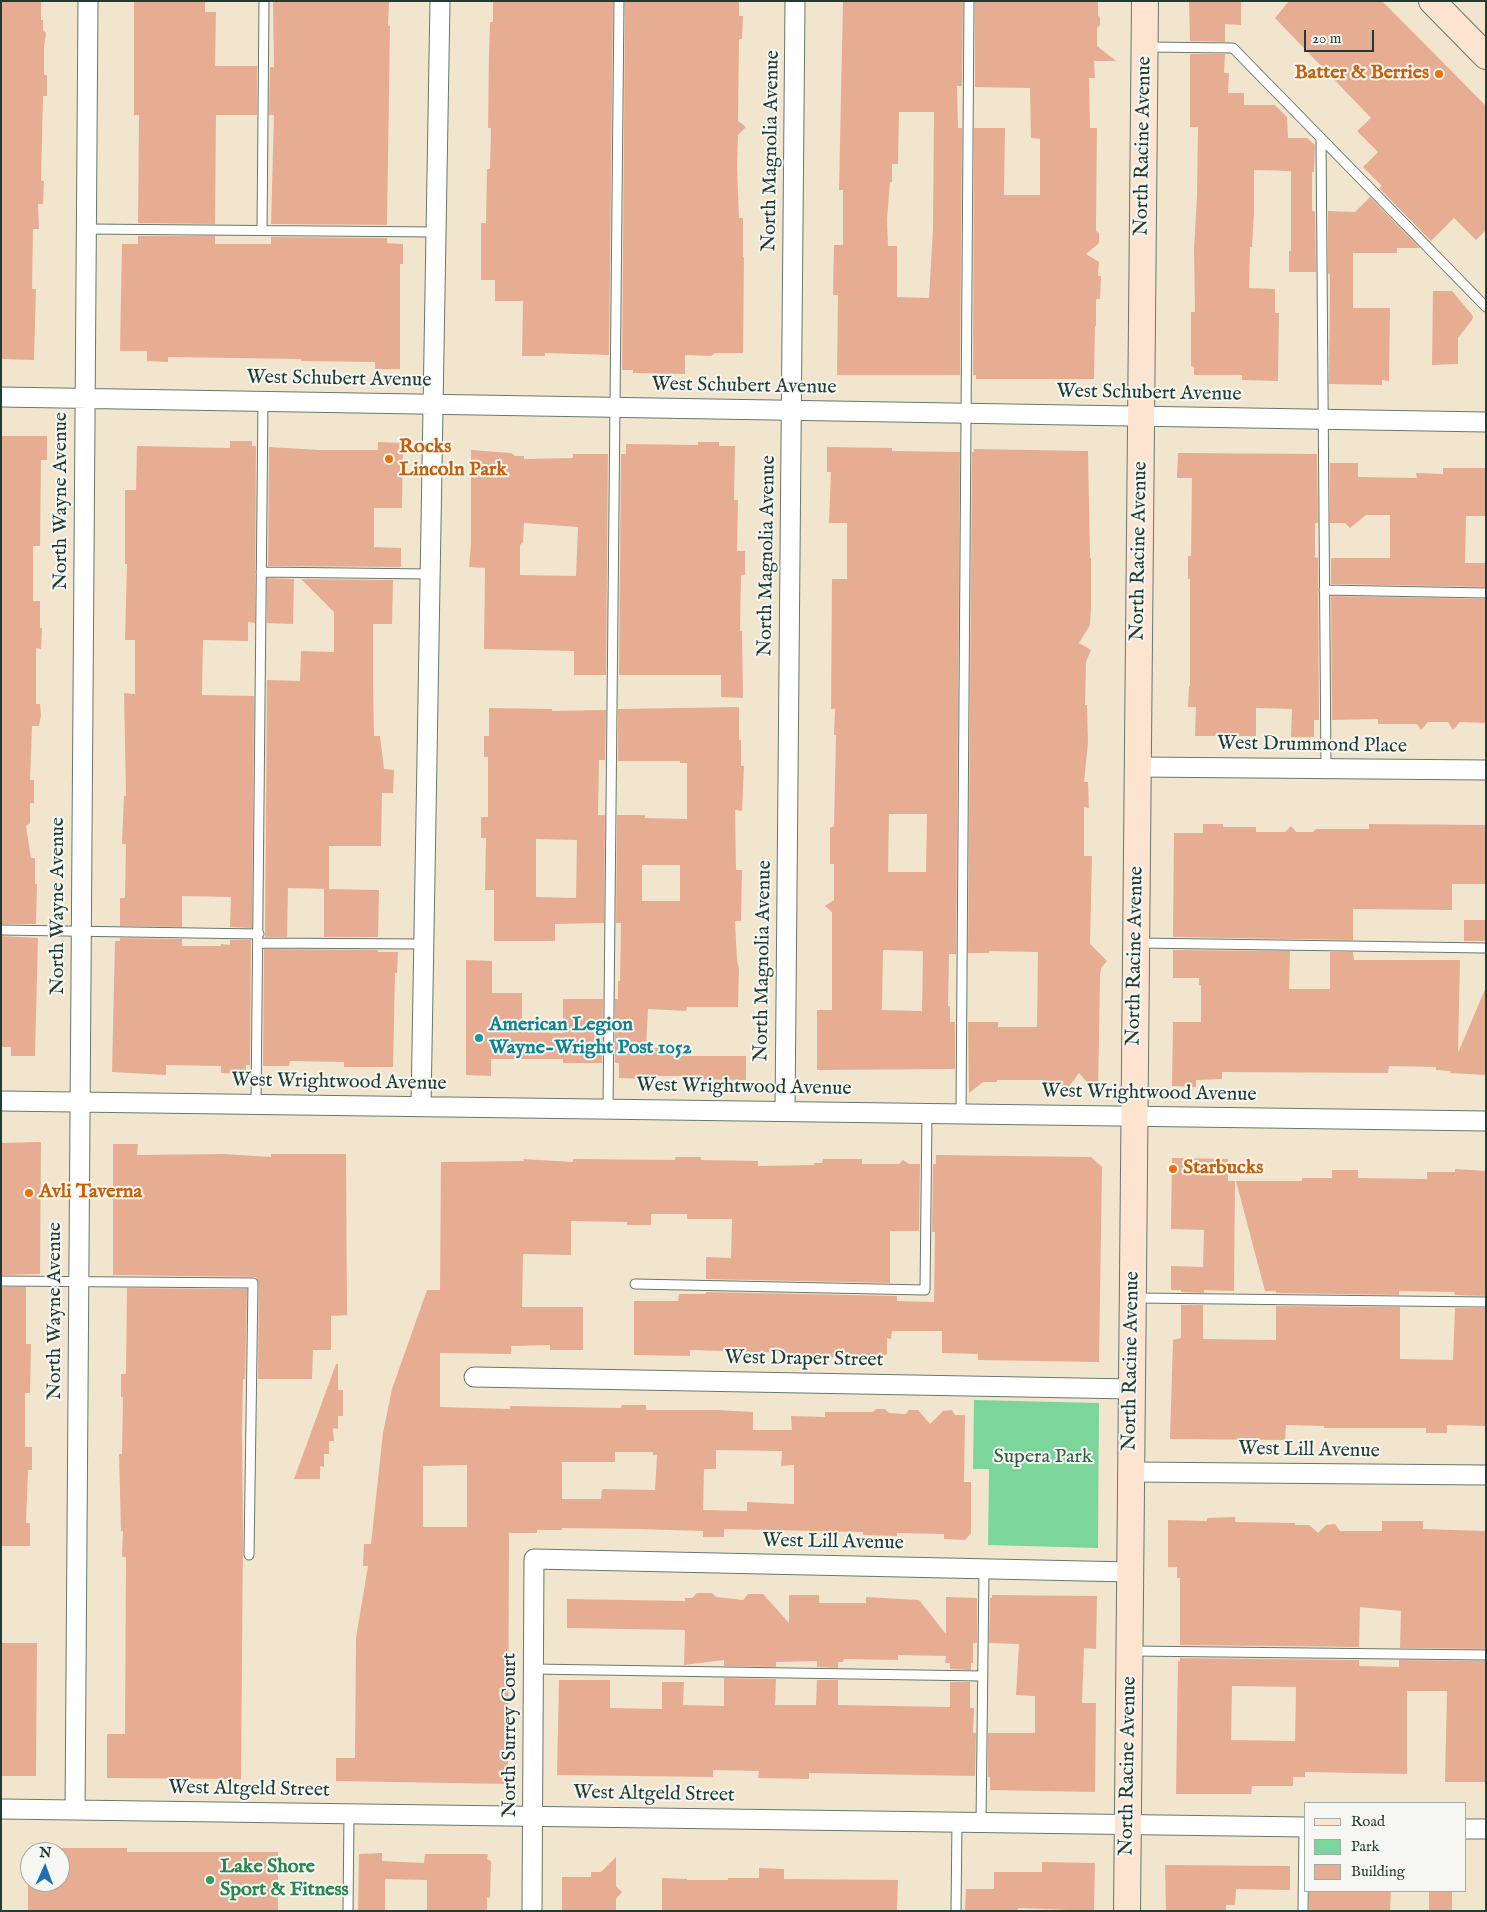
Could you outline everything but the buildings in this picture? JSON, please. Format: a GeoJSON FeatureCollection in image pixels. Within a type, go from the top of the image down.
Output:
{"type":"FeatureCollection","features":[{"type":"Feature","properties":{"kind":"street","name":"North Wayne Avenue"},"geometry":{"type":"LineString","coordinates":[[75,1810],[88,1]]}},
{"type":"Feature","properties":{"kind":"street"},"geometry":{"type":"LineString","coordinates":[[421,1106],[440,1]]}},
{"type":"Feature","properties":{"kind":"street","name":"North Magnolia Avenue"},"geometry":{"type":"LineString","coordinates":[[785,1111],[795,1]]}},
{"type":"Feature","properties":{"kind":"street","name":"North Racine Avenue"},"geometry":{"type":"LineString","coordinates":[[1127,1911],[1145,1]]}},
{"type":"Feature","properties":{"kind":"street"},"geometry":{"type":"LineString","coordinates":[[1432,1],[1486,56]]}},
{"type":"Feature","properties":{"kind":"street","name":"West Schubert Avenue"},"geometry":{"type":"LineString","coordinates":[[1,397],[1486,422]]}},
{"type":"Feature","properties":{"kind":"street","name":"West Drummond Place"},"geometry":{"type":"LineString","coordinates":[[1138,767],[1486,770]]}},
{"type":"Feature","properties":{"kind":"street","name":"West Wrightwood Avenue"},"geometry":{"type":"LineString","coordinates":[[1,1101],[1486,1121]]}},
{"type":"Feature","properties":{"kind":"street","name":"West Draper Street"},"geometry":{"type":"LineString","coordinates":[[474,1376],[1132,1389]]}},
{"type":"Feature","properties":{"kind":"street","name":"West Lill Avenue"},"geometry":{"type":"LineString","coordinates":[[1131,1472],[1486,1475]]}},
{"type":"Feature","properties":{"kind":"street","name":"West Lill Avenue"},"geometry":{"type":"LineString","coordinates":[[534,1559],[1130,1572]]}},
{"type":"Feature","properties":{"kind":"street","name":"North Surrey Court"},"geometry":{"type":"LineString","coordinates":[[532,1911],[534,1559]]}},
{"type":"Feature","properties":{"kind":"street","name":"West Altgeld Street"},"geometry":{"type":"LineString","coordinates":[[1,1809],[1304,1827]]}},
{"type":"Feature","properties":{"kind":"street"},"geometry":{"type":"LineString","coordinates":[[1467,1829],[1486,1829]]}},
{"type":"Feature","properties":{"kind":"lane"},"geometry":{"type":"LineString","coordinates":[[262,230],[264,1]]}},
{"type":"Feature","properties":{"kind":"lane"},"geometry":{"type":"LineString","coordinates":[[608,1109],[619,1]]}},
{"type":"Feature","properties":{"kind":"lane"},"geometry":{"type":"LineString","coordinates":[[961,1114],[969,1]]}},
{"type":"Feature","properties":{"kind":"lane"},"geometry":{"type":"LineString","coordinates":[[1145,47],[1233,48],[1486,308]]}},
{"type":"Feature","properties":{"kind":"lane"},"geometry":{"type":"LineString","coordinates":[[1321,138],[1326,769]]}},
{"type":"Feature","properties":{"kind":"lane"},"geometry":{"type":"LineString","coordinates":[[86,229],[436,232]]}},
{"type":"Feature","properties":{"kind":"lane"},"geometry":{"type":"LineString","coordinates":[[256,1104],[263,402]]}},
{"type":"Feature","properties":{"kind":"lane"},"geometry":{"type":"LineString","coordinates":[[261,572],[430,574]]}},
{"type":"Feature","properties":{"kind":"lane"},"geometry":{"type":"LineString","coordinates":[[1324,590],[1486,593]]}},
{"type":"Feature","properties":{"kind":"lane"},"geometry":{"type":"LineString","coordinates":[[1,930],[82,931],[423,944]]}},
{"type":"Feature","properties":{"kind":"lane"},"geometry":{"type":"LineString","coordinates":[[1136,943],[1486,948]]}},
{"type":"Feature","properties":{"kind":"lane"},"geometry":{"type":"LineString","coordinates":[[635,1284],[925,1290],[927,1113]]}},
{"type":"Feature","properties":{"kind":"lane"},"geometry":{"type":"LineString","coordinates":[[1,1281],[253,1283],[249,1555]]}},
{"type":"Feature","properties":{"kind":"lane"},"geometry":{"type":"LineString","coordinates":[[1133,1298],[1486,1302]]}},
{"type":"Feature","properties":{"kind":"lane"},"geometry":{"type":"LineString","coordinates":[[980,1823],[984,1569]]}},
{"type":"Feature","properties":{"kind":"lane"},"geometry":{"type":"LineString","coordinates":[[1130,1651],[1486,1655]]}},
{"type":"Feature","properties":{"kind":"lane"},"geometry":{"type":"LineString","coordinates":[[533,1669],[982,1676]]}},
{"type":"Feature","properties":{"kind":"lane"},"geometry":{"type":"LineString","coordinates":[[348,1911],[349,1814]]}},
{"type":"Feature","properties":{"kind":"lane"},"geometry":{"type":"LineString","coordinates":[[956,1911],[957,1822]]}},
{"type":"Feature","properties":{"kind":"lane"},"geometry":{"type":"LineString","coordinates":[[1303,1911],[1304,1869]]}},
{"type":"Feature","properties":{"kind":"green space","name":"Supera Park"},"geometry":{"type":"Polygon","coordinates":[[[974,1400],[1099,1403],[1098,1548],[988,1545],[989,1469],[973,1469],[974,1400]]]}},
{"type":"Feature","properties":{"kind":"place","name":"Batter & Berries"},"geometry":{"type":"Point","coordinates":[1439,74]}},
{"type":"Feature","properties":{"kind":"place","name":"Rocks Lincoln Park"},"geometry":{"type":"Point","coordinates":[389,459]}},
{"type":"Feature","properties":{"kind":"place","name":"American Legion Wayne-Wright Post 1052"},"geometry":{"type":"Point","coordinates":[479,1038]}},
{"type":"Feature","properties":{"kind":"place","name":"Starbucks"},"geometry":{"type":"Point","coordinates":[1173,1169]}},
{"type":"Feature","properties":{"kind":"place","name":"Avli Taverna"},"geometry":{"type":"Point","coordinates":[29,1193]}},
{"type":"Feature","properties":{"kind":"place","name":"Lake Shore Sport & Fitness"},"geometry":{"type":"Point","coordinates":[210,1880]}}]}
